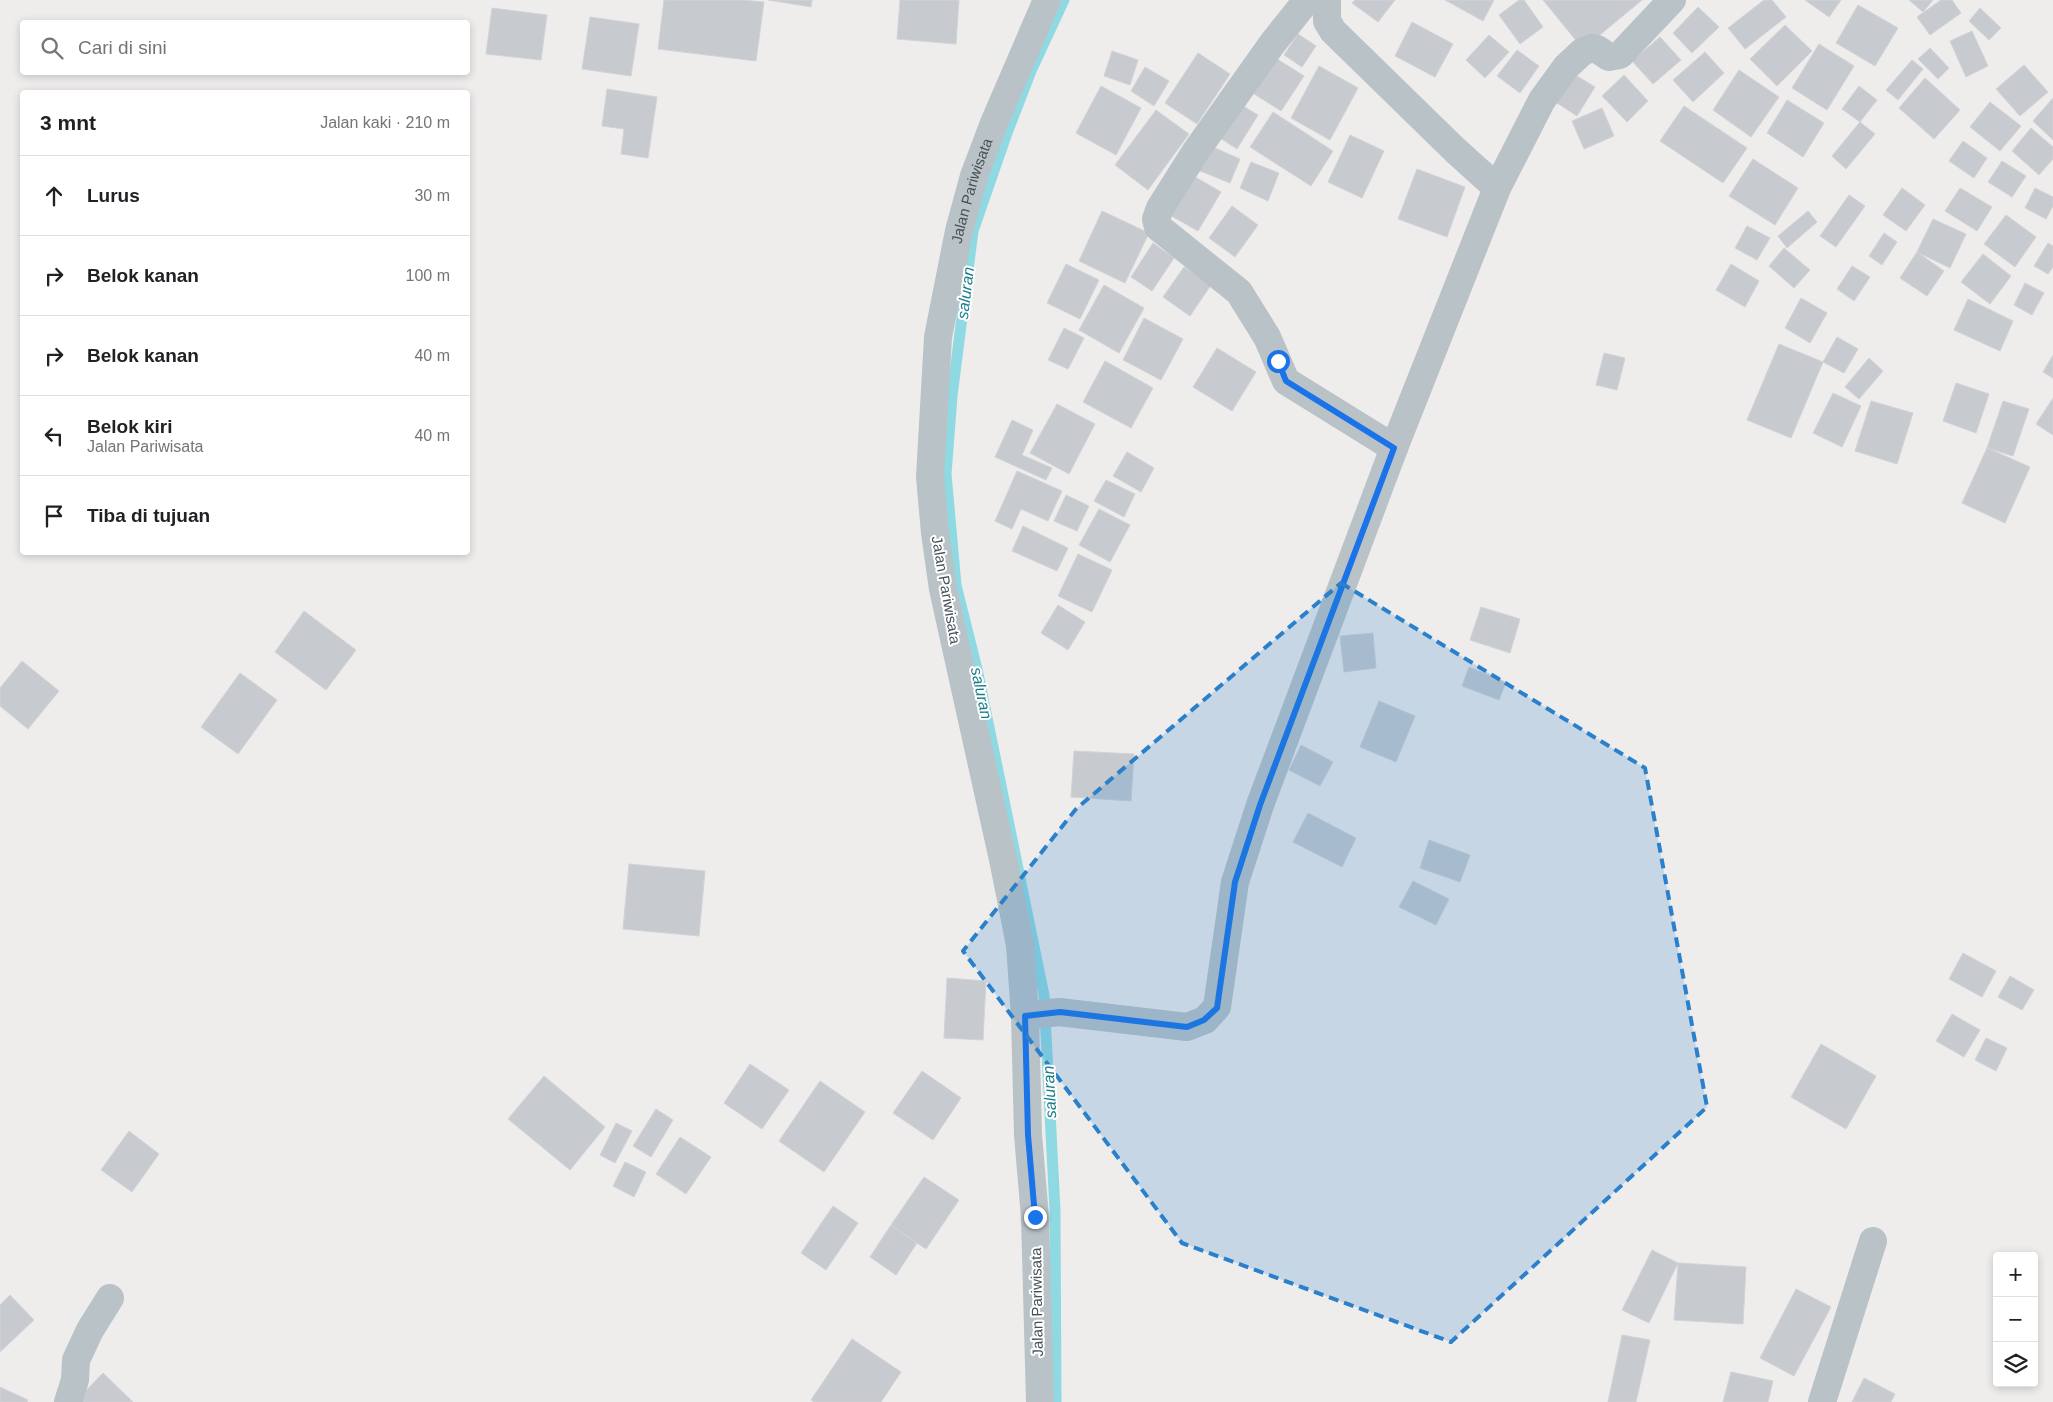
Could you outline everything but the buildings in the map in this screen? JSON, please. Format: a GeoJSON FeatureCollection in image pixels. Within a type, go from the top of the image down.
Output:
{"type":"FeatureCollection","features":[{"type":"Feature","properties":{"kind":"street","name":"Jalan Pariwisata"},"geometry":{"type":"LineString","coordinates":[[1040,1402],[1035,1217],[1028,1135],[1040,1014],[1020,945],[943,589],[930,477],[938,337],[958,230],[974,176],[994,123],[1047,0]]}},
{"type":"Feature","properties":{"kind":"street"},"geometry":{"type":"LineString","coordinates":[[1306,0],[1196,150],[1160,208],[1156,219],[1158,227],[1239,292],[1267,337],[1286,381],[1394,448]]}},
{"type":"Feature","properties":{"kind":"street"},"geometry":{"type":"LineString","coordinates":[[1327,0],[1327,21],[1333,31],[1455,150],[1497,188]]}},
{"type":"Feature","properties":{"kind":"street"},"geometry":{"type":"LineString","coordinates":[[1040,1014],[1187,1027],[1204,1020],[1217,1008],[1235,882],[1260,805],[1394,448],[1497,188],[1542,100],[1566,66],[1584,50],[1592,48],[1609,56],[1620,55],[1672,0]]}},
{"type":"Feature","properties":{"kind":"street"},"geometry":{"type":"LineString","coordinates":[[1822,1402],[1873,1242]]}},
{"type":"Feature","properties":{"kind":"street"},"geometry":{"type":"LineString","coordinates":[[68,1402],[75,1380],[76,1360],[90,1330],[110,1298]]}},
{"type":"Feature","properties":{"kind":"highlighted area"},"geometry":{"type":"Polygon","coordinates":[[[1341,583],[1645,768],[1707,1107],[1451,1342],[1182,1243],[963,951],[1076,809],[1341,583]]]}},
{"type":"Feature","properties":{"kind":"waterway","name":"saluran"},"geometry":{"type":"LineString","coordinates":[[1056,1402],[1055,1210],[1044,995],[977,669],[956,585],[946,474],[952,396],[973,231],[1031,71],[1064,0]]}},
{"type":"Feature","properties":{"kind":"route"},"geometry":{"type":"LineString","coordinates":[[1035,1217],[1028,1135],[1025,1016],[1060,1012],[1187,1027],[1204,1020],[1217,1008],[1235,882],[1260,805],[1394,448],[1286,381],[1278,361]]}}]}
